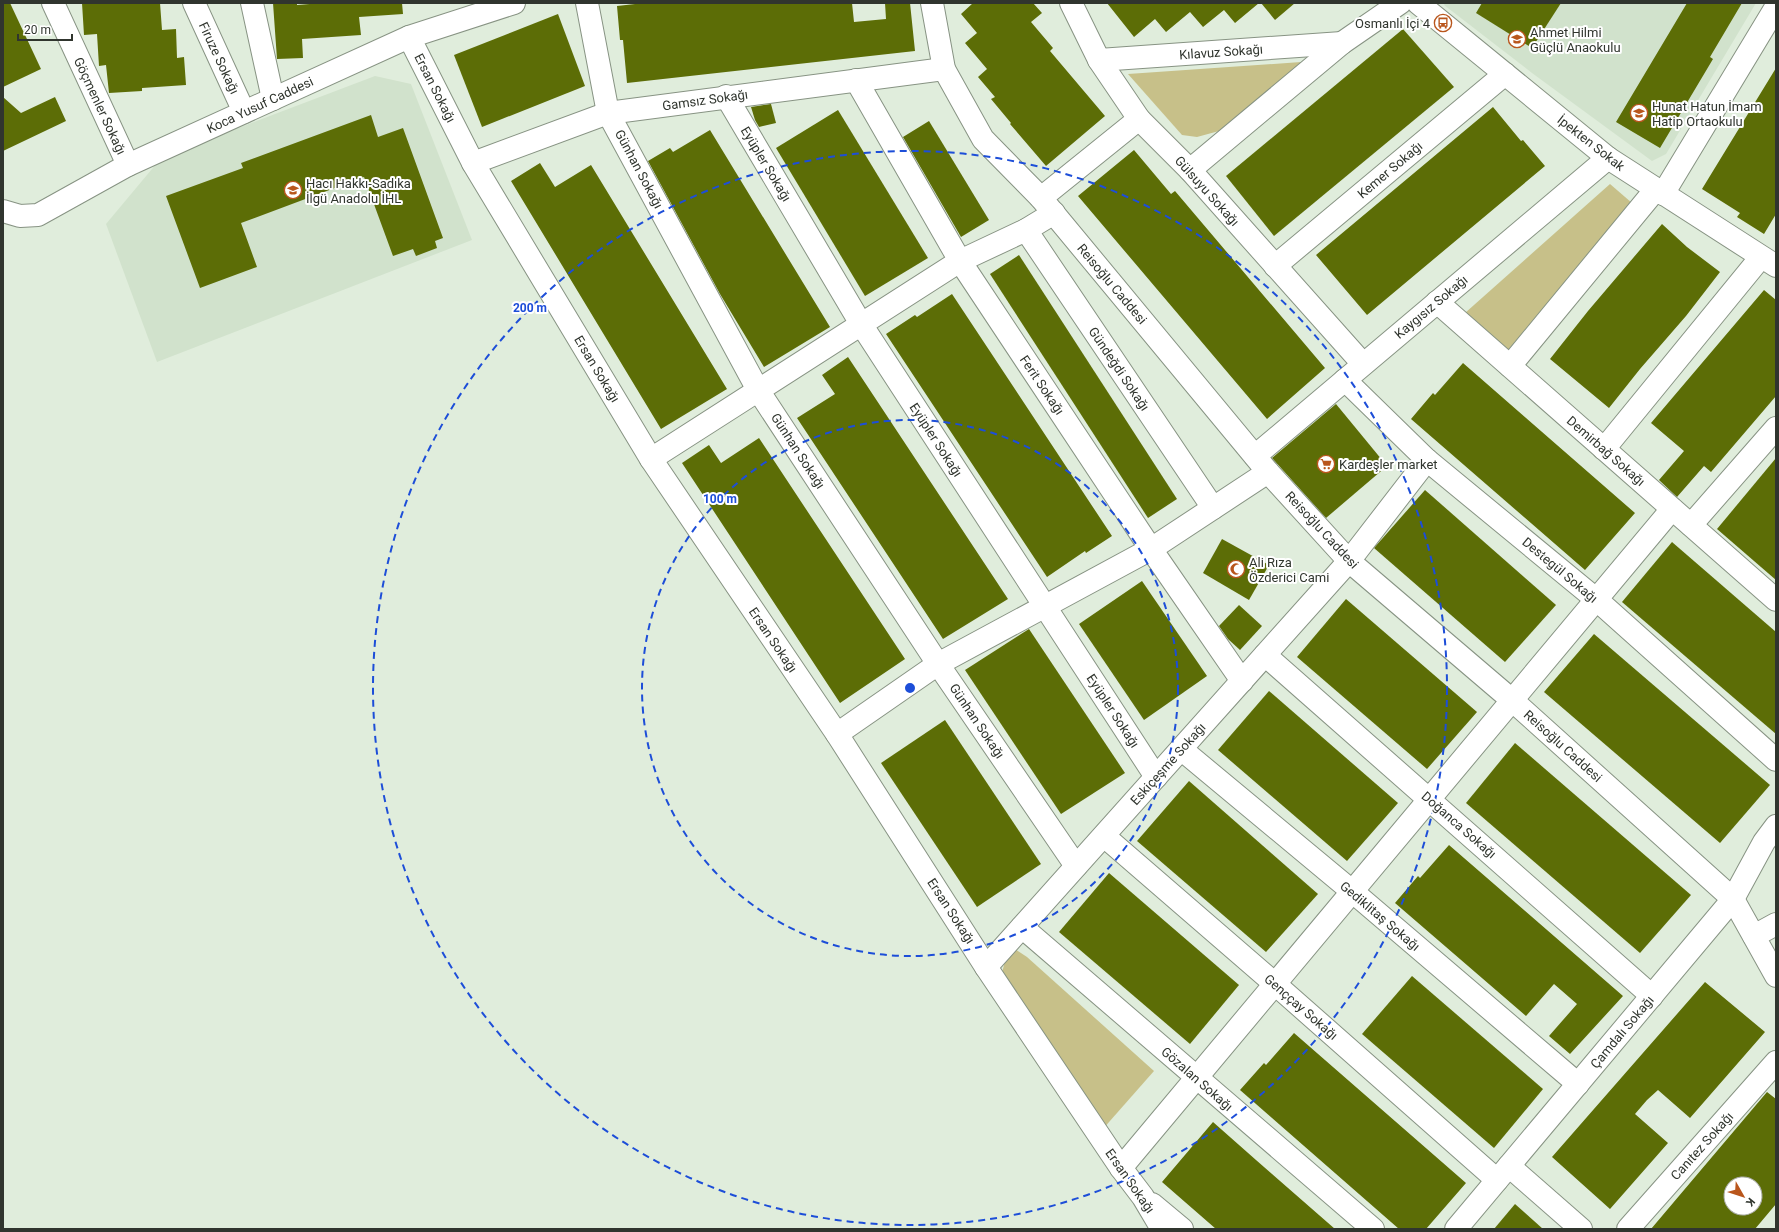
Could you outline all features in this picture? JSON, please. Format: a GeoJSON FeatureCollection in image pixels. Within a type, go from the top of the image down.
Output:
{"type":"FeatureCollection","features":[{"type":"Feature","properties":{"kind":"street","name":"Göçmenler Sokağı"},"geometry":{"type":"LineString","coordinates":[[53,3],[128,165]]}},
{"type":"Feature","properties":{"kind":"street","name":"Firuze Sokağı"},"geometry":{"type":"LineString","coordinates":[[194,3],[244,112]]}},
{"type":"Feature","properties":{"kind":"street"},"geometry":{"type":"LineString","coordinates":[[252,3],[273,99]]}},
{"type":"Feature","properties":{"kind":"street","name":"Koca Yusuf Caddesi"},"geometry":{"type":"LineString","coordinates":[[7,213],[20,216],[38,215],[128,165],[409,37],[514,3]]}},
{"type":"Feature","properties":{"kind":"street","name":"Günhan Sokağı"},"geometry":{"type":"LineString","coordinates":[[587,3],[608,113],[758,390],[938,664],[1076,866]]}},
{"type":"Feature","properties":{"kind":"street","name":"Reisoğlu Caddesi"},"geometry":{"type":"LineString","coordinates":[[932,3],[944,69],[983,139],[1047,206],[1261,464],[1349,562],[1513,701],[1733,899],[1776,976]]}},
{"type":"Feature","properties":{"kind":"street","name":"Gülsuyu Sokağı"},"geometry":{"type":"LineString","coordinates":[[1071,3],[1099,60],[1139,119],[1190,170],[1363,364]]}},
{"type":"Feature","properties":{"kind":"street"},"geometry":{"type":"LineString","coordinates":[[1190,170],[1342,43],[1400,3]]}},
{"type":"Feature","properties":{"kind":"street","name":"İpekten Sokak"},"geometry":{"type":"LineString","coordinates":[[1418,3],[1608,158],[1771,261]]}},
{"type":"Feature","properties":{"kind":"street"},"geometry":{"type":"LineString","coordinates":[[1510,366],[1659,191],[1775,10]]}},
{"type":"Feature","properties":{"kind":"street","name":"Ersan Sokağı"},"geometry":{"type":"LineString","coordinates":[[409,37],[473,163],[651,459],[837,734],[986,967],[1121,1168],[1143,1197],[1162,1229]]}},
{"type":"Feature","properties":{"kind":"street","name":"Kılavuz Sokağı"},"geometry":{"type":"LineString","coordinates":[[1099,60],[1342,43]]}},
{"type":"Feature","properties":{"kind":"street","name":"Gamsız Sokağı"},"geometry":{"type":"LineString","coordinates":[[473,163],[608,113],[726,96],[944,69]]}},
{"type":"Feature","properties":{"kind":"street","name":"Kemer Sokağı"},"geometry":{"type":"LineString","coordinates":[[1275,266],[1505,74]]}},
{"type":"Feature","properties":{"kind":"street","name":"Ferit Sokağı"},"geometry":{"type":"LineString","coordinates":[[856,80],[960,261],[1151,549],[1242,681]]}},
{"type":"Feature","properties":{"kind":"street","name":"Eyüpler Sokağı"},"geometry":{"type":"LineString","coordinates":[[726,96],[861,324],[1156,777]]}},
{"type":"Feature","properties":{"kind":"street"},"geometry":{"type":"LineString","coordinates":[[651,459],[960,261],[1026,230],[1047,206],[1139,119]]}},
{"type":"Feature","properties":{"kind":"street","name":"Kaygısız Sokağı"},"geometry":{"type":"LineString","coordinates":[[837,734],[938,664],[1151,549],[1213,508],[1261,464],[1363,364],[1608,158]]}},
{"type":"Feature","properties":{"kind":"street","name":"Gündeğdi Sokağı"},"geometry":{"type":"LineString","coordinates":[[1026,230],[1213,508]]}},
{"type":"Feature","properties":{"kind":"street"},"geometry":{"type":"LineString","coordinates":[[1604,449],[1771,261]]}},
{"type":"Feature","properties":{"kind":"street","name":"Demirbağ Sokağı"},"geometry":{"type":"LineString","coordinates":[[1438,302],[1776,600]]}},
{"type":"Feature","properties":{"kind":"street","name":"Destegül Sokağı"},"geometry":{"type":"LineString","coordinates":[[1345,380],[1427,460],[1597,600],[1776,760]]}},
{"type":"Feature","properties":{"kind":"street"},"geometry":{"type":"LineString","coordinates":[[1691,525],[1776,428]]}},
{"type":"Feature","properties":{"kind":"street","name":"Eskiçeşme Sokağı"},"geometry":{"type":"LineString","coordinates":[[986,967],[1349,562],[1427,460]]}},
{"type":"Feature","properties":{"kind":"street"},"geometry":{"type":"LineString","coordinates":[[1121,1168],[1672,509]]}},
{"type":"Feature","properties":{"kind":"street","name":"Doğanca Sokağı"},"geometry":{"type":"LineString","coordinates":[[1265,655],[1652,996]]}},
{"type":"Feature","properties":{"kind":"street","name":"Gediklitaş Sokağı"},"geometry":{"type":"LineString","coordinates":[[1181,749],[1353,892],[1578,1084]]}},
{"type":"Feature","properties":{"kind":"street","name":"Çamdalı Sokağı"},"geometry":{"type":"LineString","coordinates":[[1456,1229],[1733,899],[1772,834]]}},
{"type":"Feature","properties":{"kind":"street","name":"Genççay Sokağı"},"geometry":{"type":"LineString","coordinates":[[1104,836],[1275,984],[1503,1173],[1581,1229]]}},
{"type":"Feature","properties":{"kind":"street"},"geometry":{"type":"LineString","coordinates":[[1754,936],[1776,924]]}},
{"type":"Feature","properties":{"kind":"street","name":"Gözalan Sokağı"},"geometry":{"type":"LineString","coordinates":[[1022,927],[1373,1229]]}},
{"type":"Feature","properties":{"kind":"street","name":"Canıtez Sokağı"},"geometry":{"type":"LineString","coordinates":[[1628,1229],[1776,1062]]}},
{"type":"Feature","properties":{"kind":"street"},"geometry":{"type":"LineString","coordinates":[[1143,1197],[1182,1229]]}},
{"type":"Feature","properties":{"kind":"shaded area","name":"Hunat Hatun İmam Hatip Ortaokulu"},"geometry":{"type":"Polygon","coordinates":[[[1445,3],[1756,3],[1666,154],[1652,161],[1532,73],[1444,5],[1445,3]]]}},
{"type":"Feature","properties":{"kind":"shaded area"},"geometry":{"type":"Polygon","coordinates":[[[1301,62],[1299,67],[1219,131],[1197,137],[1182,135],[1128,74],[1301,62]]]}},
{"type":"Feature","properties":{"kind":"shaded area","name":"Hacı Hakkı-Sadıka İlgü Anadolu İHL"},"geometry":{"type":"Polygon","coordinates":[[[375,76],[411,84],[472,240],[157,362],[106,224],[162,157],[375,76]]]}},
{"type":"Feature","properties":{"kind":"shaded area"},"geometry":{"type":"Polygon","coordinates":[[[1610,184],[1632,203],[1508,350],[1465,313],[1610,184]]]}},
{"type":"Feature","properties":{"kind":"shaded area"},"geometry":{"type":"Polygon","coordinates":[[[1012,947],[1027,957],[1154,1071],[1102,1130],[1002,973],[1006,957],[1012,947]]]}},
{"type":"Feature","properties":{"kind":"building"},"geometry":{"type":"Polygon","coordinates":[[[3,3],[10,3],[41,69],[3,87],[3,3]]]}},
{"type":"Feature","properties":{"kind":"building"},"geometry":{"type":"Polygon","coordinates":[[[82,3],[160,3],[162,30],[176,29],[177,58],[184,57],[186,85],[142,88],[142,91],[109,93],[106,65],[99,66],[97,34],[84,35],[82,3]]]}},
{"type":"Feature","properties":{"kind":"building"},"geometry":{"type":"Polygon","coordinates":[[[273,3],[297,3],[297,5],[322,3],[402,3],[403,14],[359,17],[361,35],[302,39],[303,58],[277,59],[273,3]]]}},
{"type":"Feature","properties":{"kind":"building"},"geometry":{"type":"Polygon","coordinates":[[[644,3],[852,3],[854,22],[886,19],[885,3],[910,3],[915,51],[627,83],[623,40],[620,40],[617,6],[644,3]]]}},
{"type":"Feature","properties":{"kind":"building"},"geometry":{"type":"Polygon","coordinates":[[[973,3],[1033,3],[1042,13],[1031,22],[1053,48],[1050,51],[1105,116],[1046,166],[1010,124],[1011,123],[991,99],[995,97],[978,77],[987,69],[965,43],[977,33],[961,14],[973,3]]]}},
{"type":"Feature","properties":{"kind":"building"},"geometry":{"type":"Polygon","coordinates":[[[1107,3],[1259,3],[1235,23],[1224,10],[1203,27],[1190,12],[1166,32],[1155,19],[1134,37],[1107,3]]]}},
{"type":"Feature","properties":{"kind":"building"},"geometry":{"type":"Polygon","coordinates":[[[1261,3],[1295,3],[1275,20],[1261,3]]]}},
{"type":"Feature","properties":{"kind":"building"},"geometry":{"type":"Polygon","coordinates":[[[1482,3],[1561,3],[1532,48],[1476,13],[1482,3]]]}},
{"type":"Feature","properties":{"kind":"building"},"geometry":{"type":"Polygon","coordinates":[[[1687,3],[1742,3],[1710,57],[1713,59],[1660,148],[1616,122],[1687,3]]]}},
{"type":"Feature","properties":{"kind":"building"},"geometry":{"type":"Polygon","coordinates":[[[558,14],[585,86],[482,127],[454,55],[558,14]]]}},
{"type":"Feature","properties":{"kind":"building"},"geometry":{"type":"Polygon","coordinates":[[[1403,29],[1454,87],[1274,236],[1226,176],[1403,29]]]}},
{"type":"Feature","properties":{"kind":"building"},"geometry":{"type":"Polygon","coordinates":[[[1776,68],[1776,214],[1764,234],[1737,217],[1740,213],[1702,189],[1776,68]]]}},
{"type":"Feature","properties":{"kind":"building"},"geometry":{"type":"Polygon","coordinates":[[[3,97],[21,113],[55,97],[66,121],[3,151],[3,97]]]}},
{"type":"Feature","properties":{"kind":"building"},"geometry":{"type":"Polygon","coordinates":[[[771,104],[776,123],[759,127],[751,107],[771,104]]]}},
{"type":"Feature","properties":{"kind":"building"},"geometry":{"type":"Polygon","coordinates":[[[1493,107],[1521,141],[1523,140],[1545,166],[1367,315],[1316,255],[1493,107]]]}},
{"type":"Feature","properties":{"kind":"building"},"geometry":{"type":"Polygon","coordinates":[[[838,110],[928,258],[865,296],[776,148],[838,110]]]}},
{"type":"Feature","properties":{"kind":"building"},"geometry":{"type":"Polygon","coordinates":[[[371,115],[378,137],[403,128],[443,238],[435,241],[437,248],[416,256],[413,249],[393,256],[364,177],[241,223],[257,267],[200,288],[166,196],[243,168],[241,163],[371,115]]]}},
{"type":"Feature","properties":{"kind":"building"},"geometry":{"type":"Polygon","coordinates":[[[929,121],[989,220],[961,237],[903,137],[929,121]]]}},
{"type":"Feature","properties":{"kind":"building"},"geometry":{"type":"Polygon","coordinates":[[[710,130],[830,327],[764,367],[720,294],[648,161],[670,148],[673,152],[710,130]]]}},
{"type":"Feature","properties":{"kind":"building"},"geometry":{"type":"Polygon","coordinates":[[[1134,150],[1171,194],[1175,191],[1325,368],[1267,419],[1078,196],[1134,150]]]}},
{"type":"Feature","properties":{"kind":"building"},"geometry":{"type":"Polygon","coordinates":[[[540,163],[555,187],[591,165],[727,389],[661,429],[511,181],[540,163]]]}},
{"type":"Feature","properties":{"kind":"building"},"geometry":{"type":"Polygon","coordinates":[[[1662,224],[1687,247],[1720,272],[1686,316],[1640,369],[1609,408],[1550,359],[1588,311],[1662,224]]]}},
{"type":"Feature","properties":{"kind":"building"},"geometry":{"type":"Polygon","coordinates":[[[1019,255],[1177,499],[1148,518],[990,274],[1019,255]]]}},
{"type":"Feature","properties":{"kind":"building"},"geometry":{"type":"Polygon","coordinates":[[[1764,290],[1776,300],[1776,396],[1711,472],[1704,466],[1677,497],[1659,480],[1684,451],[1651,423],[1764,290]]]}},
{"type":"Feature","properties":{"kind":"building"},"geometry":{"type":"Polygon","coordinates":[[[952,294],[1112,536],[1086,553],[1085,551],[1047,577],[886,334],[915,315],[917,317],[952,294]]]}},
{"type":"Feature","properties":{"kind":"building"},"geometry":{"type":"Polygon","coordinates":[[[848,357],[1008,599],[943,639],[797,418],[835,394],[822,375],[848,357]]]}},
{"type":"Feature","properties":{"kind":"building"},"geometry":{"type":"Polygon","coordinates":[[[1463,363],[1635,513],[1585,570],[1411,419],[1433,393],[1435,395],[1463,363]]]}},
{"type":"Feature","properties":{"kind":"building","name":"Kardeşler market"},"geometry":{"type":"Polygon","coordinates":[[[1336,404],[1387,466],[1326,518],[1272,458],[1336,404]]]}},
{"type":"Feature","properties":{"kind":"building"},"geometry":{"type":"Polygon","coordinates":[[[759,438],[905,659],[840,703],[682,463],[709,445],[721,463],[759,438]]]}},
{"type":"Feature","properties":{"kind":"building"},"geometry":{"type":"Polygon","coordinates":[[[1776,458],[1776,580],[1717,529],[1776,458]]]}},
{"type":"Feature","properties":{"kind":"building"},"geometry":{"type":"Polygon","coordinates":[[[1425,490],[1556,605],[1505,662],[1374,548],[1425,490]]]}},
{"type":"Feature","properties":{"kind":"building","name":"Ali Rıza Özderici Cami"},"geometry":{"type":"Polygon","coordinates":[[[1222,539],[1269,565],[1249,600],[1203,573],[1222,539]]]}},
{"type":"Feature","properties":{"kind":"building"},"geometry":{"type":"Polygon","coordinates":[[[1672,542],[1776,632],[1776,734],[1622,602],[1672,542]]]}},
{"type":"Feature","properties":{"kind":"building"},"geometry":{"type":"Polygon","coordinates":[[[1142,581],[1207,676],[1144,720],[1079,624],[1142,581]]]}},
{"type":"Feature","properties":{"kind":"building"},"geometry":{"type":"Polygon","coordinates":[[[1346,599],[1477,712],[1427,769],[1297,657],[1346,599]]]}},
{"type":"Feature","properties":{"kind":"building"},"geometry":{"type":"Polygon","coordinates":[[[1239,605],[1262,626],[1240,650],[1228,639],[1219,626],[1239,605]]]}},
{"type":"Feature","properties":{"kind":"building"},"geometry":{"type":"Polygon","coordinates":[[[1029,629],[1125,773],[1061,814],[965,670],[1029,629]]]}},
{"type":"Feature","properties":{"kind":"building"},"geometry":{"type":"Polygon","coordinates":[[[1594,634],[1770,785],[1720,843],[1544,692],[1594,634]]]}},
{"type":"Feature","properties":{"kind":"building"},"geometry":{"type":"Polygon","coordinates":[[[1269,691],[1398,803],[1347,861],[1218,750],[1269,691]]]}},
{"type":"Feature","properties":{"kind":"building"},"geometry":{"type":"Polygon","coordinates":[[[945,720],[1041,864],[977,907],[881,763],[945,720]]]}},
{"type":"Feature","properties":{"kind":"building"},"geometry":{"type":"Polygon","coordinates":[[[1515,743],[1691,895],[1640,953],[1466,803],[1515,743]]]}},
{"type":"Feature","properties":{"kind":"building"},"geometry":{"type":"Polygon","coordinates":[[[1189,781],[1318,894],[1266,952],[1137,841],[1189,781]]]}},
{"type":"Feature","properties":{"kind":"building"},"geometry":{"type":"Polygon","coordinates":[[[1449,845],[1623,996],[1570,1054],[1549,1036],[1577,1004],[1554,984],[1526,1016],[1395,903],[1418,876],[1420,878],[1449,845]]]}},
{"type":"Feature","properties":{"kind":"building"},"geometry":{"type":"Polygon","coordinates":[[[1109,873],[1239,985],[1190,1044],[1059,932],[1109,873]]]}},
{"type":"Feature","properties":{"kind":"building"},"geometry":{"type":"Polygon","coordinates":[[[1412,976],[1543,1089],[1494,1148],[1362,1034],[1412,976]]]}},
{"type":"Feature","properties":{"kind":"building"},"geometry":{"type":"Polygon","coordinates":[[[1705,982],[1765,1032],[1690,1118],[1658,1090],[1647,1100],[1635,1114],[1668,1143],[1610,1209],[1552,1157],[1705,982]]]}},
{"type":"Feature","properties":{"kind":"building"},"geometry":{"type":"Polygon","coordinates":[[[1294,1033],[1466,1183],[1426,1229],[1399,1229],[1240,1090],[1264,1063],[1266,1065],[1294,1033]]]}},
{"type":"Feature","properties":{"kind":"building"},"geometry":{"type":"Polygon","coordinates":[[[1767,1092],[1776,1099],[1776,1204],[1755,1229],[1651,1229],[1767,1092]]]}},
{"type":"Feature","properties":{"kind":"building"},"geometry":{"type":"Polygon","coordinates":[[[1213,1122],[1335,1229],[1216,1229],[1162,1182],[1213,1122]]]}},
{"type":"Feature","properties":{"kind":"building"},"geometry":{"type":"Polygon","coordinates":[[[1515,1204],[1543,1229],[1494,1229],[1515,1204]]]}},
{"type":"Feature","properties":{"kind":"place","name":"Osmanlı İçi 4"},"geometry":{"type":"Point","coordinates":[1443,23]}},
{"type":"Feature","properties":{"kind":"place","name":"Ahmet Hilmi Güçlü Anaokulu"},"geometry":{"type":"Point","coordinates":[1517,39]}},
{"type":"Feature","properties":{"kind":"place","name":"Hunat Hatun İmam Hatip Ortaokulu"},"geometry":{"type":"Point","coordinates":[1639,113]}},
{"type":"Feature","properties":{"kind":"place","name":"Hacı Hakkı-Sadıka İlgü Anadolu İHL"},"geometry":{"type":"Point","coordinates":[293,190]}},
{"type":"Feature","properties":{"kind":"place","name":"Kardeşler market"},"geometry":{"type":"Point","coordinates":[1326,464]}},
{"type":"Feature","properties":{"kind":"place","name":"Ali Rıza Özderici Cami"},"geometry":{"type":"Point","coordinates":[1236,569]}}]}
